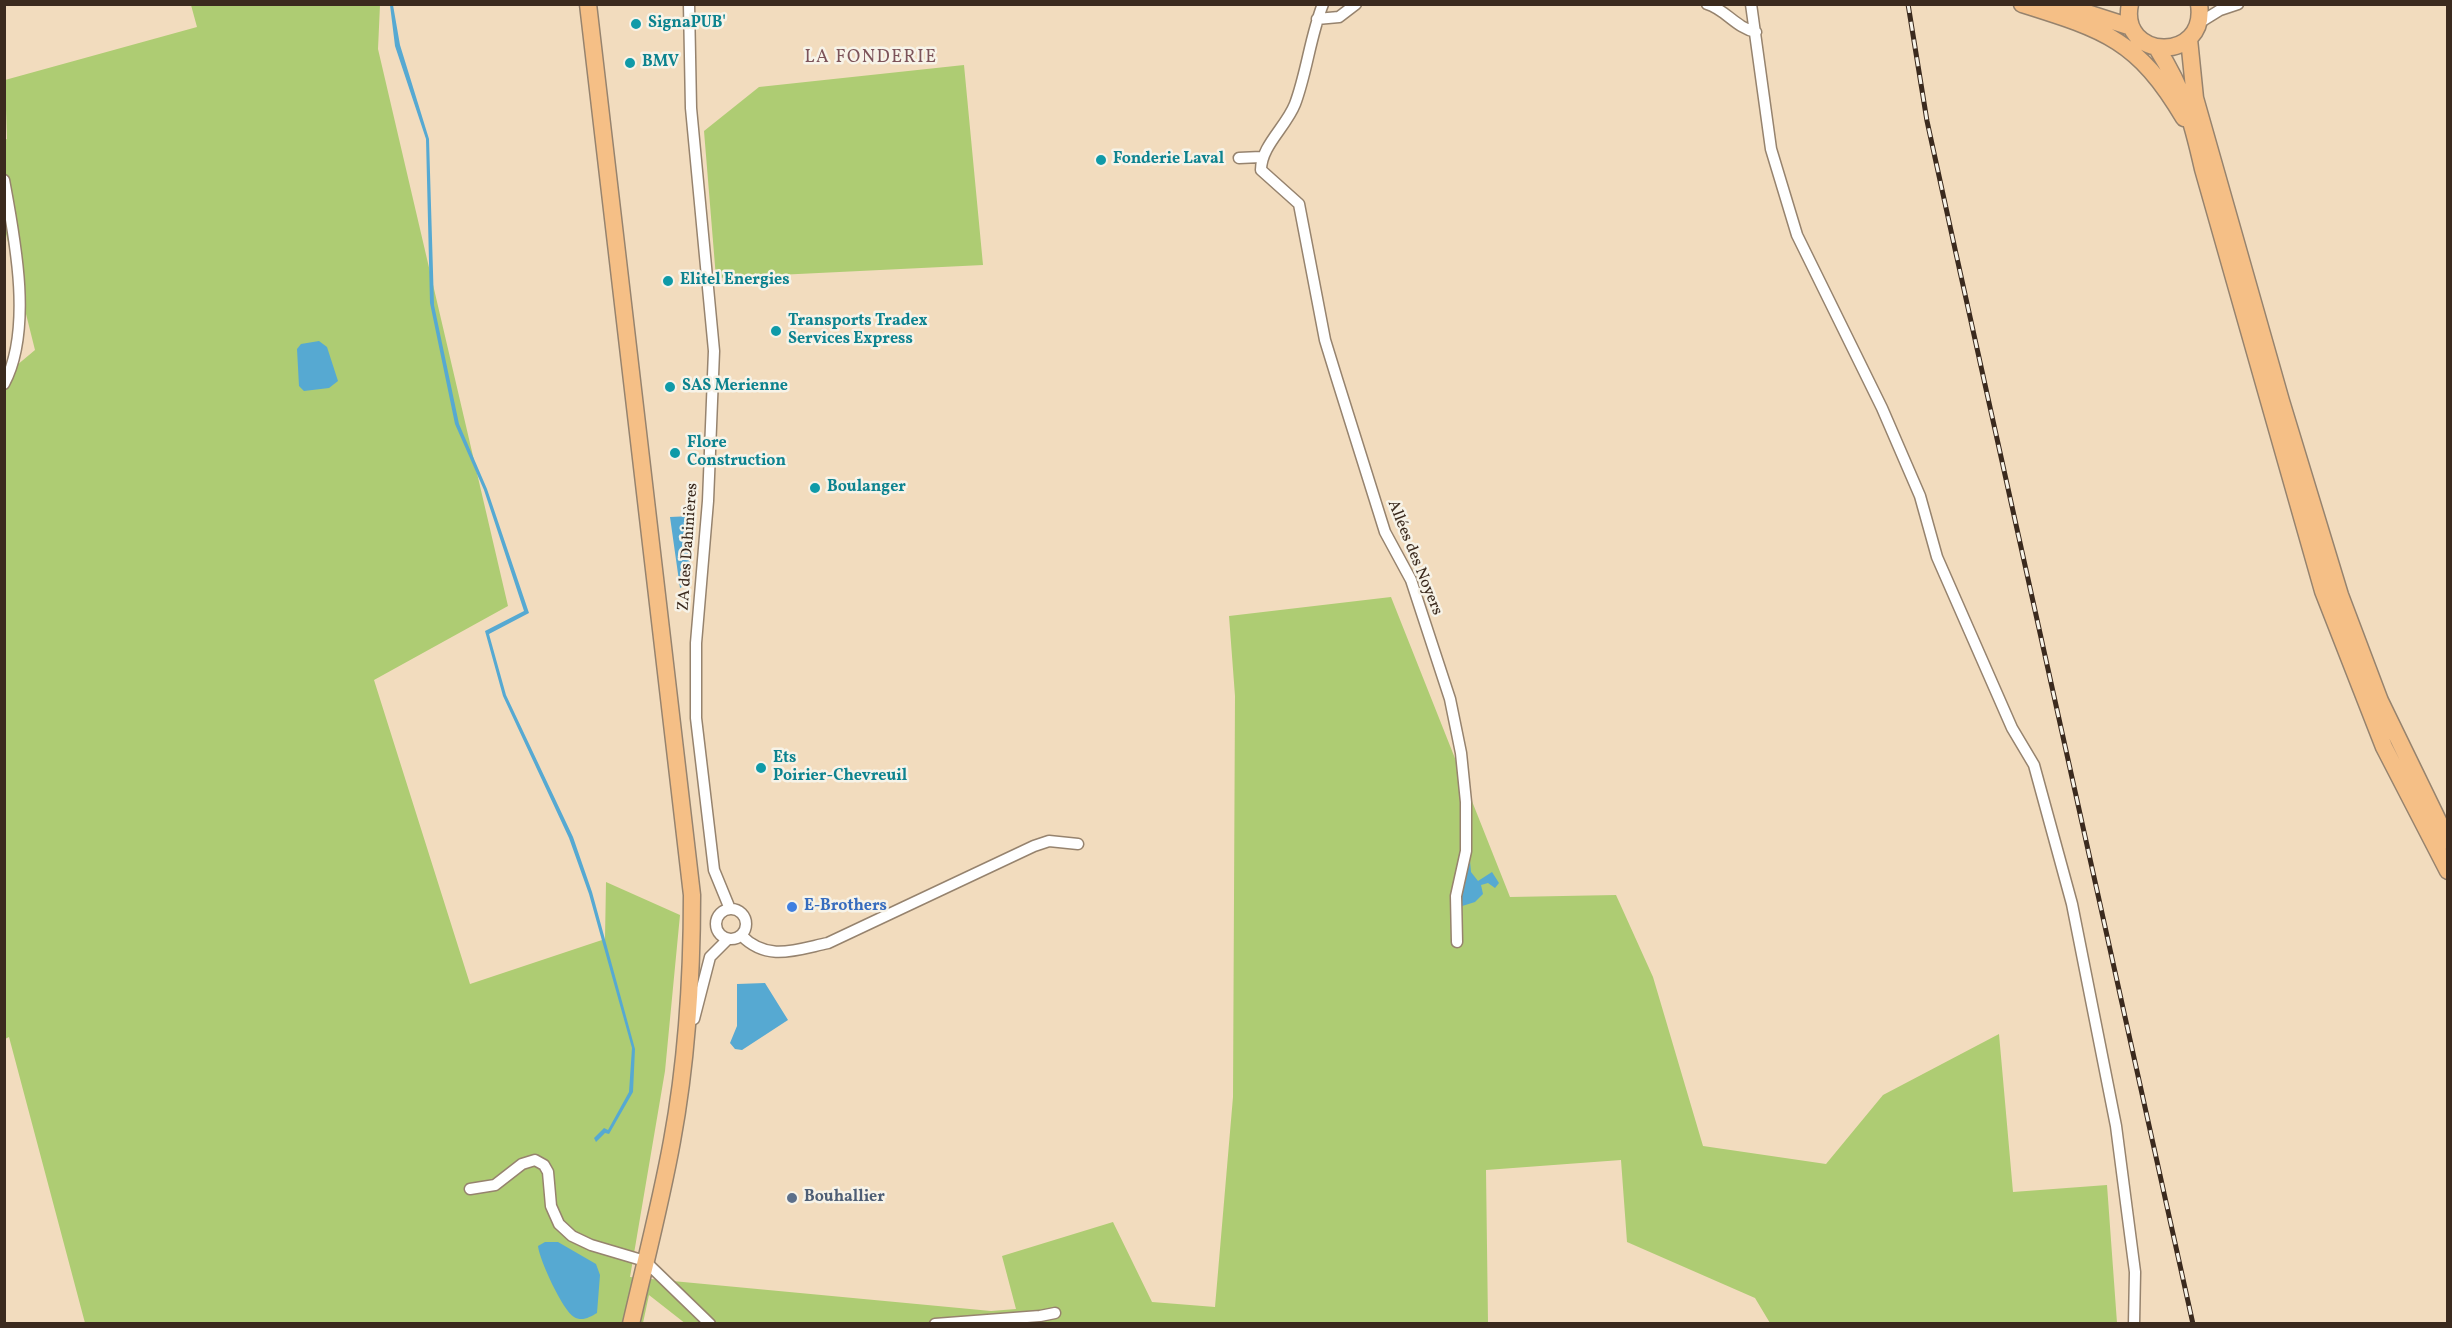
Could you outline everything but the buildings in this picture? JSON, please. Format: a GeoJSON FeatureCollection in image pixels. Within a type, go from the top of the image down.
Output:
{"type":"FeatureCollection","features":[{"type":"Feature","properties":{"kind":"main road"},"geometry":{"type":"LineString","coordinates":[[588,4],[692,896],[692,961],[685,1055],[672,1141],[631,1323]]}},
{"type":"Feature","properties":{"kind":"main road"},"geometry":{"type":"LineString","coordinates":[[2022,4],[2100,31],[2134,52],[2163,83],[2188,126],[2203,169]]}},
{"type":"Feature","properties":{"kind":"main road"},"geometry":{"type":"LineString","coordinates":[[2059,4],[2131,27]]}},
{"type":"Feature","properties":{"kind":"main road"},"geometry":{"type":"LineString","coordinates":[[2130,4],[2131,27],[2137,36],[2157,48],[2181,88],[2190,114],[2203,169],[2323,591],[2384,747],[2448,871]]}},
{"type":"Feature","properties":{"kind":"main road"},"geometry":{"type":"LineString","coordinates":[[2157,48],[2169,48],[2189,39],[2199,23],[2199,4]]}},
{"type":"Feature","properties":{"kind":"main road"},"geometry":{"type":"LineString","coordinates":[[2189,39],[2195,98],[2340,595],[2380,701],[2421,791],[2448,842]]}},
{"type":"Feature","properties":{"kind":"street","name":"ZA des Dahinières"},"geometry":{"type":"LineString","coordinates":[[688,4],[691,108],[714,351],[708,501],[696,643],[696,718],[714,870],[730,909]]}},
{"type":"Feature","properties":{"kind":"street"},"geometry":{"type":"LineString","coordinates":[[1315,4],[1317,19]]}},
{"type":"Feature","properties":{"kind":"street"},"geometry":{"type":"LineString","coordinates":[[1239,158],[1261,157],[1278,135],[1294,105],[1323,4]]}},
{"type":"Feature","properties":{"kind":"street"},"geometry":{"type":"LineString","coordinates":[[1317,19],[1339,17],[1356,4]]}},
{"type":"Feature","properties":{"kind":"street"},"geometry":{"type":"LineString","coordinates":[[1707,4],[1714,6],[1747,30],[1756,32]]}},
{"type":"Feature","properties":{"kind":"street"},"geometry":{"type":"LineString","coordinates":[[1751,4],[1772,149],[1797,235],[1882,408],[1920,496],[1937,557],[2012,728],[2034,765],[2072,904],[2116,1126],[2135,1272],[2134,1323]]}},
{"type":"Feature","properties":{"kind":"street"},"geometry":{"type":"LineString","coordinates":[[2199,23],[2220,10],[2238,4]]}},
{"type":"Feature","properties":{"kind":"street","name":"Allées des Noyers"},"geometry":{"type":"LineString","coordinates":[[1261,157],[1261,170],[1299,204],[1325,340],[1385,532],[1411,580],[1450,699],[1461,753],[1466,802],[1466,851],[1456,896],[1457,942]]}},
{"type":"Feature","properties":{"kind":"street"},"geometry":{"type":"LineString","coordinates":[[4,180],[17,273],[19,330],[14,368],[4,384]]}},
{"type":"Feature","properties":{"kind":"street"},"geometry":{"type":"LineString","coordinates":[[741,935],[755,948],[768,952],[791,951],[828,943],[1034,846],[1049,841],[1078,844]]}},
{"type":"Feature","properties":{"kind":"street"},"geometry":{"type":"LineString","coordinates":[[685,1055],[704,972],[710,957],[728,939],[741,935],[746,926],[743,916],[730,909],[721,913],[716,921],[717,930],[728,939]]}},
{"type":"Feature","properties":{"kind":"street"},"geometry":{"type":"LineString","coordinates":[[470,1189],[487,1188],[522,1164],[535,1160],[544,1165],[548,1172],[551,1206],[559,1224],[572,1236],[615,1254],[645,1261],[710,1323]]}},
{"type":"Feature","properties":{"kind":"street"},"geometry":{"type":"LineString","coordinates":[[935,1323],[1055,1313]]}},
{"type":"Feature","properties":{"kind":"green space"},"geometry":{"type":"Polygon","coordinates":[[[191,5],[380,5],[378,49],[508,606],[374,680],[470,984],[605,939],[606,882],[680,915],[665,1071],[630,1277],[991,1311],[1016,1309],[1002,1256],[1113,1222],[1152,1302],[1215,1307],[1233,1097],[1235,696],[1229,616],[1391,597],[1510,897],[1616,895],[1653,977],[1703,1146],[1826,1164],[1883,1095],[1999,1034],[2013,1192],[2107,1185],[2117,1323],[1770,1323],[1755,1298],[1627,1242],[1621,1160],[1486,1170],[1488,1323],[686,1324],[649,1295],[643,1323],[85,1323],[9,1037],[5,1039],[4,376],[35,350],[5,230],[4,140],[7,139],[5,80],[197,27],[191,5]]]}},
{"type":"Feature","properties":{"kind":"green space"},"geometry":{"type":"Polygon","coordinates":[[[964,65],[983,265],[716,278],[704,131],[759,87],[964,65]]]}},
{"type":"Feature","properties":{"kind":"water"},"geometry":{"type":"Polygon","coordinates":[[[390,5],[393,5],[400,45],[429,139],[434,305],[459,424],[487,489],[529,613],[489,634],[506,695],[573,837],[592,892],[635,1049],[633,1092],[609,1134],[605,1133],[596,1142],[594,1138],[604,1128],[608,1130],[629,1092],[632,1048],[589,894],[569,838],[503,696],[485,631],[524,611],[484,490],[455,424],[430,303],[426,139],[395,46],[390,5]]]}},
{"type":"Feature","properties":{"kind":"water"},"geometry":{"type":"Polygon","coordinates":[[[319,341],[327,347],[338,381],[329,388],[304,391],[299,386],[297,349],[301,344],[319,341]]]}},
{"type":"Feature","properties":{"kind":"water"},"geometry":{"type":"Polygon","coordinates":[[[692,516],[689,583],[680,588],[670,517],[692,516]]]}},
{"type":"Feature","properties":{"kind":"water"},"geometry":{"type":"Polygon","coordinates":[[[1470,861],[1471,872],[1478,881],[1492,872],[1499,883],[1495,888],[1488,883],[1481,885],[1483,894],[1475,902],[1459,907],[1465,863],[1470,861]]]}},
{"type":"Feature","properties":{"kind":"water"},"geometry":{"type":"Polygon","coordinates":[[[765,983],[788,1020],[742,1050],[735,1049],[730,1043],[737,1026],[737,984],[765,983]]]}},
{"type":"Feature","properties":{"kind":"water"},"geometry":{"type":"Polygon","coordinates":[[[545,1242],[558,1242],[596,1264],[600,1275],[597,1313],[580,1319],[569,1313],[542,1262],[538,1246],[545,1242]]]}},
{"type":"Feature","properties":{"kind":"railway"},"geometry":{"type":"LineString","coordinates":[[1908,4],[1927,121],[2193,1324]]}},
{"type":"Feature","properties":{"kind":"place","name":"SignaPUB'"},"geometry":{"type":"Point","coordinates":[636,24]}},
{"type":"Feature","properties":{"kind":"place","name":"BMV"},"geometry":{"type":"Point","coordinates":[630,63]}},
{"type":"Feature","properties":{"kind":"place","name":"Fonderie Laval"},"geometry":{"type":"Point","coordinates":[1101,160]}},
{"type":"Feature","properties":{"kind":"place","name":"Elitel Energies"},"geometry":{"type":"Point","coordinates":[668,281]}},
{"type":"Feature","properties":{"kind":"place","name":"Transports Tradex Services Express"},"geometry":{"type":"Point","coordinates":[776,331]}},
{"type":"Feature","properties":{"kind":"place","name":"SAS Merienne"},"geometry":{"type":"Point","coordinates":[670,387]}},
{"type":"Feature","properties":{"kind":"place","name":"Flore Construction"},"geometry":{"type":"Point","coordinates":[675,453]}},
{"type":"Feature","properties":{"kind":"place","name":"Boulanger"},"geometry":{"type":"Point","coordinates":[815,488]}},
{"type":"Feature","properties":{"kind":"place","name":"Ets Poirier-Chevreuil"},"geometry":{"type":"Point","coordinates":[761,768]}},
{"type":"Feature","properties":{"kind":"place","name":"E-Brothers"},"geometry":{"type":"Point","coordinates":[792,907]}},
{"type":"Feature","properties":{"kind":"place","name":"Bouhallier"},"geometry":{"type":"Point","coordinates":[792,1198]}},
{"type":"Feature","properties":{"kind":"district","name":"LA FONDERIE"},"geometry":{"type":"Point","coordinates":[871,59]}}]}
